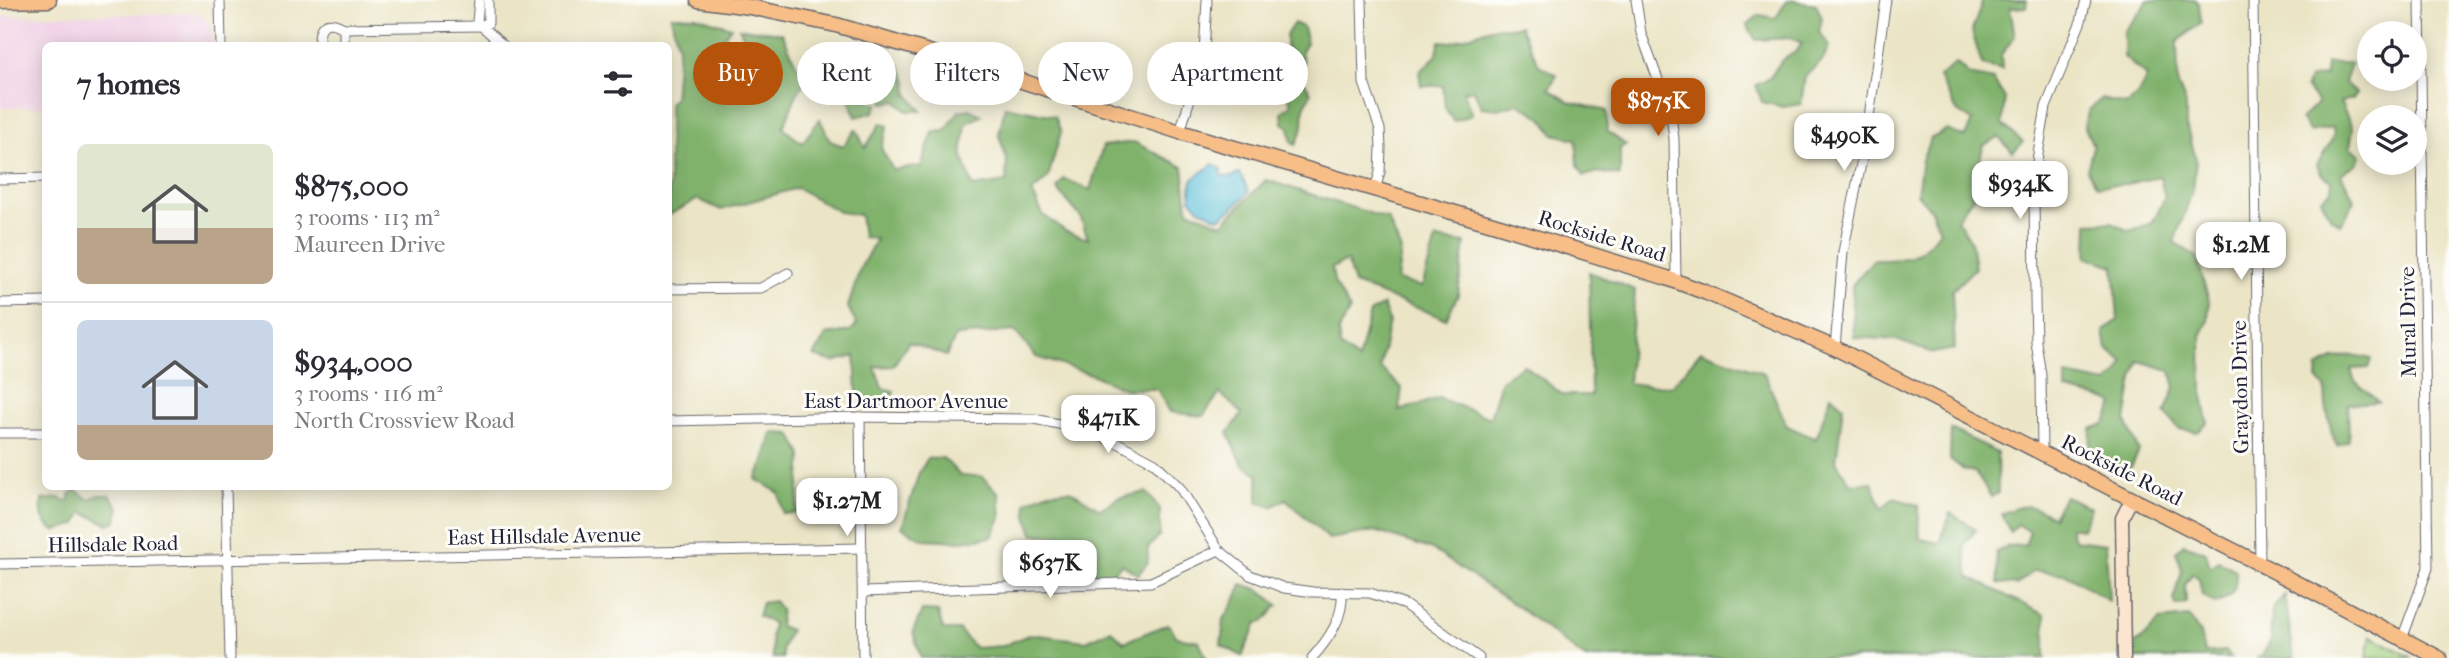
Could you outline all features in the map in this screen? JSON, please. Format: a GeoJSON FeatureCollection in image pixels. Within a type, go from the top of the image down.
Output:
{"type":"FeatureCollection","features":[{"type":"Feature","properties":{"kind":"main road"},"geometry":{"type":"LineString","coordinates":[[0,1],[49,0]]}},
{"type":"Feature","properties":{"kind":"main road","name":"Rockside Road"},"geometry":{"type":"LineString","coordinates":[[698,0],[750,7],[836,25],[1676,281],[1835,348],[2439,658]]}},
{"type":"Feature","properties":{"kind":"street"},"geometry":{"type":"LineString","coordinates":[[220,0],[221,42]]}},
{"type":"Feature","properties":{"kind":"street"},"geometry":{"type":"LineString","coordinates":[[479,0],[477,22],[499,42]]}},
{"type":"Feature","properties":{"kind":"street"},"geometry":{"type":"LineString","coordinates":[[319,42],[318,31],[322,25],[330,23],[344,28],[481,26],[488,23],[488,0]]}},
{"type":"Feature","properties":{"kind":"street"},"geometry":{"type":"LineString","coordinates":[[1180,132],[1205,53],[1207,0]]}},
{"type":"Feature","properties":{"kind":"street"},"geometry":{"type":"LineString","coordinates":[[1362,0],[1364,83],[1380,129],[1380,172],[1375,190]]}},
{"type":"Feature","properties":{"kind":"street"},"geometry":{"type":"LineString","coordinates":[[1636,0],[1641,33],[1671,115],[1674,139],[1676,281]]}},
{"type":"Feature","properties":{"kind":"street"},"geometry":{"type":"LineString","coordinates":[[1835,348],[1843,252],[1865,144],[1886,0]]}},
{"type":"Feature","properties":{"kind":"street"},"geometry":{"type":"LineString","coordinates":[[2042,453],[2036,310],[2036,167],[2046,107],[2081,21],[2086,0]]}},
{"type":"Feature","properties":{"kind":"street","name":"Graydon Drive"},"geometry":{"type":"LineString","coordinates":[[2253,0],[2260,564]]}},
{"type":"Feature","properties":{"kind":"street","name":"Mural Drive"},"geometry":{"type":"LineString","coordinates":[[2402,639],[2428,568],[2420,0]]}},
{"type":"Feature","properties":{"kind":"street"},"geometry":{"type":"LineString","coordinates":[[344,28],[344,42]]}},
{"type":"Feature","properties":{"kind":"street"},"geometry":{"type":"LineString","coordinates":[[0,179],[42,178]]}},
{"type":"Feature","properties":{"kind":"street"},"geometry":{"type":"LineString","coordinates":[[672,289],[761,288],[788,273]]}},
{"type":"Feature","properties":{"kind":"street"},"geometry":{"type":"LineString","coordinates":[[0,303],[42,302]]}},
{"type":"Feature","properties":{"kind":"street"},"geometry":{"type":"LineString","coordinates":[[860,417],[863,658]]}},
{"type":"Feature","properties":{"kind":"street","name":"East Dartmoor Avenue"},"geometry":{"type":"LineString","coordinates":[[672,421],[860,417],[1034,419],[1079,428],[1120,444],[1155,463],[1180,488],[1219,550],[1250,575],[1284,588],[1313,592],[1370,593],[1405,605],[1479,658]]}},
{"type":"Feature","properties":{"kind":"street"},"geometry":{"type":"LineString","coordinates":[[0,433],[42,433]]}},
{"type":"Feature","properties":{"kind":"street"},"geometry":{"type":"LineString","coordinates":[[226,490],[230,658]]}},
{"type":"Feature","properties":{"kind":"street"},"geometry":{"type":"LineString","coordinates":[[2124,658],[2122,518],[2131,500]]}},
{"type":"Feature","properties":{"kind":"street","name":"East Hillsdale Avenue"},"geometry":{"type":"LineString","coordinates":[[228,559],[862,548]]}},
{"type":"Feature","properties":{"kind":"street"},"geometry":{"type":"LineString","coordinates":[[863,592],[1152,582],[1219,550]]}},
{"type":"Feature","properties":{"kind":"street","name":"Hillsdale Road"},"geometry":{"type":"LineString","coordinates":[[0,564],[228,559]]}},
{"type":"Feature","properties":{"kind":"street"},"geometry":{"type":"LineString","coordinates":[[1312,658],[1337,622],[1343,604],[1342,592]]}},
{"type":"Feature","properties":{"kind":"shaded area"},"geometry":{"type":"Polygon","coordinates":[[[200,13],[211,26],[212,42],[42,42],[42,107],[0,108],[0,16],[200,13]]]}},
{"type":"Feature","properties":{"kind":"green space"},"geometry":{"type":"Polygon","coordinates":[[[1787,0],[1816,4],[1822,18],[1819,32],[1829,45],[1823,60],[1805,76],[1801,104],[1783,107],[1762,102],[1756,85],[1770,78],[1781,62],[1802,43],[1790,38],[1756,40],[1747,25],[1759,15],[1776,18],[1787,0]]]}},
{"type":"Feature","properties":{"kind":"green space"},"geometry":{"type":"Polygon","coordinates":[[[1983,0],[2027,0],[2026,7],[2010,8],[2015,36],[2001,55],[2002,70],[1982,65],[1972,31],[1983,0]]]}},
{"type":"Feature","properties":{"kind":"green space"},"geometry":{"type":"Polygon","coordinates":[[[2147,0],[2196,0],[2199,3],[2201,23],[2177,42],[2178,85],[2186,104],[2186,125],[2196,159],[2193,190],[2174,242],[2197,257],[2209,302],[2208,321],[2201,336],[2202,389],[2208,423],[2198,432],[2179,429],[2165,413],[2175,387],[2170,370],[2139,361],[2133,378],[2126,421],[2139,451],[2131,467],[2113,469],[2090,453],[2091,429],[2105,424],[2114,404],[2108,400],[2066,390],[2066,375],[2107,383],[2118,373],[2124,362],[2107,349],[2104,331],[2118,320],[2114,266],[2087,257],[2088,223],[2111,222],[2129,231],[2152,223],[2165,198],[2160,177],[2126,184],[2097,186],[2087,170],[2093,146],[2084,125],[2089,110],[2101,99],[2127,105],[2138,94],[2147,77],[2124,57],[2124,31],[2147,0]]]}},
{"type":"Feature","properties":{"kind":"green space"},"geometry":{"type":"Polygon","coordinates":[[[671,16],[696,16],[731,27],[721,42],[693,42],[693,105],[783,105],[783,42],[747,42],[739,28],[782,33],[797,65],[797,94],[783,128],[802,143],[820,119],[830,141],[843,146],[856,129],[865,148],[881,123],[888,126],[881,148],[893,170],[921,166],[933,132],[945,131],[959,111],[969,109],[982,115],[966,124],[962,154],[973,187],[1006,182],[1007,161],[999,135],[1005,106],[1055,116],[1061,132],[1048,178],[1032,192],[1043,215],[1067,232],[1088,239],[1080,216],[1057,189],[1064,179],[1090,190],[1103,146],[1134,142],[1183,167],[1188,210],[1222,224],[1266,180],[1388,219],[1401,251],[1397,280],[1422,287],[1436,239],[1465,243],[1458,295],[1446,319],[1354,284],[1347,261],[1332,268],[1334,282],[1350,310],[1338,332],[1340,346],[1358,360],[1370,313],[1383,305],[1389,321],[1380,368],[1402,388],[1399,411],[1439,398],[1490,418],[1501,380],[1524,365],[1563,395],[1591,395],[1589,272],[1635,290],[1628,384],[1672,386],[1701,351],[1764,373],[1787,426],[1816,439],[1831,395],[1843,406],[1836,461],[1851,484],[1872,482],[1882,508],[1894,498],[1918,505],[1920,539],[1940,543],[1950,513],[1976,529],[1964,545],[1969,577],[2045,615],[2045,658],[1585,658],[1519,608],[1433,550],[1375,531],[1329,539],[1286,499],[1272,507],[1258,502],[1258,474],[1243,465],[1228,433],[1242,414],[1220,393],[1203,416],[1170,412],[1157,389],[1125,389],[1093,375],[1036,357],[1015,331],[956,336],[946,356],[909,342],[893,366],[875,367],[882,388],[894,391],[891,400],[876,406],[857,393],[855,356],[833,362],[814,356],[826,335],[850,331],[857,325],[848,307],[860,269],[876,239],[863,237],[860,215],[840,212],[797,188],[721,210],[698,199],[672,213],[674,98],[678,47],[671,16]]]}},
{"type":"Feature","properties":{"kind":"green space"},"geometry":{"type":"Polygon","coordinates":[[[1294,23],[1303,27],[1307,42],[1286,42],[1286,35],[1294,23]]]}},
{"type":"Feature","properties":{"kind":"green space"},"geometry":{"type":"Polygon","coordinates":[[[1520,26],[1539,65],[1557,75],[1549,89],[1570,102],[1607,111],[1607,131],[1626,145],[1620,148],[1620,176],[1598,172],[1584,176],[1578,165],[1576,139],[1554,134],[1541,117],[1518,103],[1498,109],[1481,107],[1474,90],[1463,91],[1472,115],[1454,121],[1445,108],[1443,86],[1421,86],[1419,72],[1436,56],[1440,41],[1452,42],[1491,28],[1520,26]]]}},
{"type":"Feature","properties":{"kind":"green space"},"geometry":{"type":"Polygon","coordinates":[[[1956,63],[1969,75],[1993,80],[2005,98],[2002,124],[2023,142],[2013,152],[1998,137],[1983,146],[1973,197],[1957,219],[1971,241],[1975,268],[1952,291],[1955,349],[1933,353],[1896,340],[1854,337],[1852,285],[1873,260],[1911,256],[1925,247],[1940,230],[1931,210],[1917,194],[1922,160],[1930,139],[1947,130],[1965,137],[1972,121],[1956,110],[1939,77],[1956,63]]]}},
{"type":"Feature","properties":{"kind":"green space"},"geometry":{"type":"Polygon","coordinates":[[[2326,63],[2351,63],[2345,83],[2356,93],[2353,99],[2340,102],[2353,129],[2350,147],[2357,152],[2357,162],[2341,174],[2355,201],[2340,224],[2331,218],[2321,199],[2331,190],[2332,181],[2322,175],[2317,165],[2334,136],[2333,127],[2310,132],[2301,119],[2318,103],[2306,87],[2309,79],[2326,75],[2326,63]]]}},
{"type":"Feature","properties":{"kind":"green space"},"geometry":{"type":"Polygon","coordinates":[[[896,64],[900,65],[907,81],[910,105],[917,105],[922,111],[907,111],[896,101],[896,64]]]}},
{"type":"Feature","properties":{"kind":"green space"},"geometry":{"type":"Polygon","coordinates":[[[851,105],[878,105],[874,112],[856,117],[851,105]]]}},
{"type":"Feature","properties":{"kind":"green space"},"geometry":{"type":"Polygon","coordinates":[[[1291,105],[1305,105],[1303,127],[1296,145],[1292,143],[1289,127],[1283,123],[1282,112],[1291,105]]]}},
{"type":"Feature","properties":{"kind":"green space"},"geometry":{"type":"Polygon","coordinates":[[[2353,355],[2372,359],[2369,368],[2351,369],[2354,380],[2378,402],[2348,404],[2349,440],[2337,446],[2326,406],[2325,388],[2317,379],[2318,367],[2333,359],[2353,355]]]}},
{"type":"Feature","properties":{"kind":"green space"},"geometry":{"type":"Polygon","coordinates":[[[1951,429],[1997,453],[1998,493],[1991,497],[1975,472],[1964,470],[1950,459],[1951,429]]]}},
{"type":"Feature","properties":{"kind":"green space"},"geometry":{"type":"Polygon","coordinates":[[[772,433],[791,434],[802,455],[797,513],[783,514],[779,493],[756,479],[772,433]]]}},
{"type":"Feature","properties":{"kind":"green space"},"geometry":{"type":"Polygon","coordinates":[[[928,458],[943,458],[961,476],[981,476],[999,493],[1001,518],[992,537],[962,541],[923,539],[902,527],[919,473],[928,458]]]}},
{"type":"Feature","properties":{"kind":"green space"},"geometry":{"type":"Polygon","coordinates":[[[76,490],[88,499],[110,495],[119,508],[116,521],[108,524],[82,512],[77,524],[55,531],[47,525],[41,510],[42,500],[60,498],[65,502],[76,490]]]}},
{"type":"Feature","properties":{"kind":"green space"},"geometry":{"type":"Polygon","coordinates":[[[1070,490],[1100,509],[1118,498],[1146,492],[1160,509],[1160,535],[1148,548],[1148,562],[1138,575],[1122,564],[1109,576],[1082,570],[1055,570],[1050,558],[1084,550],[1085,538],[1033,534],[1026,502],[1049,492],[1070,490]]]}},
{"type":"Feature","properties":{"kind":"green space"},"geometry":{"type":"Polygon","coordinates":[[[2065,496],[2091,508],[2082,529],[2070,527],[2074,540],[2106,544],[2109,601],[2066,574],[2034,571],[2016,585],[1998,583],[1996,552],[2009,546],[2025,545],[2030,532],[2018,524],[2010,532],[2002,514],[2028,506],[2053,517],[2065,496]]]}},
{"type":"Feature","properties":{"kind":"green space"},"geometry":{"type":"Polygon","coordinates":[[[2184,544],[2206,552],[2210,567],[2219,561],[2236,570],[2235,588],[2226,599],[2215,604],[2202,595],[2199,579],[2193,573],[2185,585],[2186,603],[2176,606],[2174,600],[2182,570],[2176,551],[2184,544]]]}},
{"type":"Feature","properties":{"kind":"green space"},"geometry":{"type":"Polygon","coordinates":[[[1242,584],[1260,590],[1278,605],[1263,622],[1257,623],[1242,656],[1221,645],[1224,619],[1242,584]]]}},
{"type":"Feature","properties":{"kind":"green space"},"geometry":{"type":"Polygon","coordinates":[[[2285,594],[2294,658],[2256,658],[2261,657],[2270,642],[2272,610],[2285,594]]]}},
{"type":"Feature","properties":{"kind":"green space"},"geometry":{"type":"Polygon","coordinates":[[[774,601],[781,610],[779,626],[790,630],[782,648],[783,658],[773,658],[773,623],[758,616],[762,603],[774,601]]]}},
{"type":"Feature","properties":{"kind":"green space"},"geometry":{"type":"Polygon","coordinates":[[[922,611],[938,612],[943,630],[959,630],[975,648],[1003,646],[1030,634],[1086,641],[1111,630],[1124,642],[1168,624],[1177,637],[1199,641],[1206,658],[921,658],[913,631],[922,611]]]}},
{"type":"Feature","properties":{"kind":"green space"},"geometry":{"type":"Polygon","coordinates":[[[2189,617],[2200,634],[2205,653],[2226,651],[2231,658],[2130,658],[2130,646],[2142,639],[2160,620],[2189,617]]]}},
{"type":"Feature","properties":{"kind":"green space"},"geometry":{"type":"Polygon","coordinates":[[[2371,636],[2413,658],[2367,658],[2371,636]]]}},
{"type":"Feature","properties":{"kind":"water"},"geometry":{"type":"Polygon","coordinates":[[[1213,164],[1222,169],[1222,176],[1231,177],[1240,173],[1249,192],[1219,218],[1200,209],[1190,199],[1192,180],[1213,164]]]}}]}
